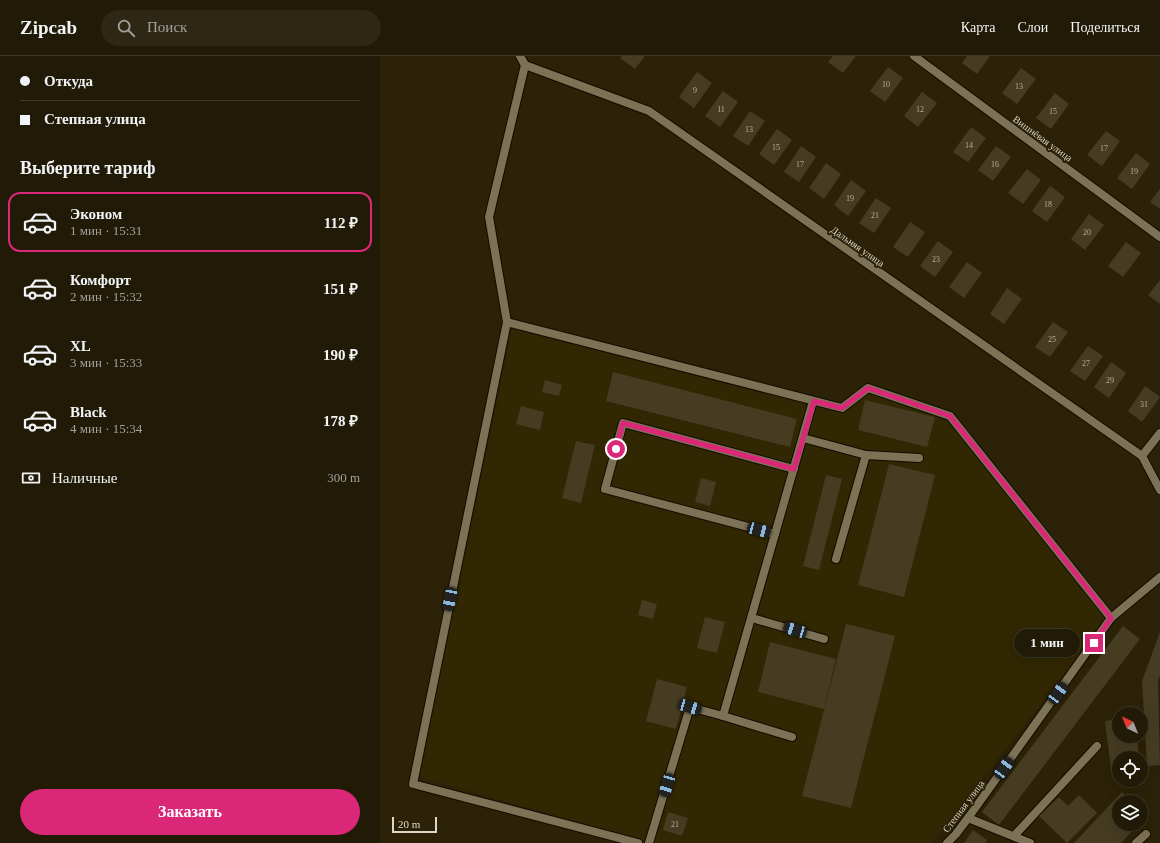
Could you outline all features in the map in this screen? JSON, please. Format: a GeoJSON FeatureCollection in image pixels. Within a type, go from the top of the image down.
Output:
{"type":"FeatureCollection","features":[{"type":"Feature","properties":{"kind":"street"},"geometry":{"type":"LineString","coordinates":[[520,56],[525,65],[489,217],[507,322],[413,784],[638,843]]}},
{"type":"Feature","properties":{"kind":"street","name":"Вишнёвая улица"},"geometry":{"type":"LineString","coordinates":[[914,56],[1160,237]]}},
{"type":"Feature","properties":{"kind":"street","name":"Дальняя улица"},"geometry":{"type":"LineString","coordinates":[[525,65],[649,111],[1142,456],[1160,490]]}},
{"type":"Feature","properties":{"kind":"street"},"geometry":{"type":"LineString","coordinates":[[507,322],[842,408],[868,388],[950,416],[1111,618]]}},
{"type":"Feature","properties":{"kind":"street"},"geometry":{"type":"LineString","coordinates":[[723,716],[814,401]]}},
{"type":"Feature","properties":{"kind":"street"},"geometry":{"type":"LineString","coordinates":[[775,534],[605,489],[623,423],[794,469]]}},
{"type":"Feature","properties":{"kind":"street"},"geometry":{"type":"LineString","coordinates":[[1142,456],[1160,433]]}},
{"type":"Feature","properties":{"kind":"street"},"geometry":{"type":"LineString","coordinates":[[803,438],[866,455],[919,458]]}},
{"type":"Feature","properties":{"kind":"street"},"geometry":{"type":"LineString","coordinates":[[836,559],[866,455]]}},
{"type":"Feature","properties":{"kind":"street","name":"Степная улица"},"geometry":{"type":"LineString","coordinates":[[946,843],[956,834],[968,818],[1111,618],[1160,577]]}},
{"type":"Feature","properties":{"kind":"street"},"geometry":{"type":"LineString","coordinates":[[752,618],[824,639]]}},
{"type":"Feature","properties":{"kind":"street"},"geometry":{"type":"LineString","coordinates":[[649,843],[690,707],[792,737]]}},
{"type":"Feature","properties":{"kind":"street"},"geometry":{"type":"LineString","coordinates":[[1014,836],[1097,746]]}},
{"type":"Feature","properties":{"kind":"street"},"geometry":{"type":"LineString","coordinates":[[968,818],[1030,843]]}},
{"type":"Feature","properties":{"kind":"street"},"geometry":{"type":"LineString","coordinates":[[1136,843],[1146,834]]}},
{"type":"Feature","properties":{"kind":"shaded area"},"geometry":{"type":"Polygon","coordinates":[[[512,329],[843,412],[869,392],[949,418],[1109,618],[931,843],[652,843],[419,777],[512,329]]]}},
{"type":"Feature","properties":{"kind":"building"},"geometry":{"type":"Polygon","coordinates":[[[622,56],[645,56],[635,69],[620,58],[622,56]]]}},
{"type":"Feature","properties":{"kind":"building"},"geometry":{"type":"Polygon","coordinates":[[[833,56],[856,56],[843,73],[828,62],[833,56]]]}},
{"type":"Feature","properties":{"kind":"building"},"geometry":{"type":"Polygon","coordinates":[[[967,56],[990,56],[977,74],[962,63],[967,56]]]}},
{"type":"Feature","properties":{"kind":"building"},"geometry":{"type":"Polygon","coordinates":[[[888,67],[903,78],[885,102],[870,91],[888,67]]]}},
{"type":"Feature","properties":{"kind":"building"},"geometry":{"type":"Polygon","coordinates":[[[1021,68],[1036,79],[1017,104],[1002,93],[1021,68]]]}},
{"type":"Feature","properties":{"kind":"building"},"geometry":{"type":"Polygon","coordinates":[[[697,72],[712,83],[694,108],[679,97],[697,72]]]}},
{"type":"Feature","properties":{"kind":"building"},"geometry":{"type":"Polygon","coordinates":[[[723,91],[738,102],[720,127],[705,116],[723,91]]]}},
{"type":"Feature","properties":{"kind":"building"},"geometry":{"type":"Polygon","coordinates":[[[922,92],[937,103],[918,127],[904,116],[922,92]]]}},
{"type":"Feature","properties":{"kind":"building"},"geometry":{"type":"Polygon","coordinates":[[[1055,93],[1069,104],[1051,129],[1036,118],[1055,93]]]}},
{"type":"Feature","properties":{"kind":"building"},"geometry":{"type":"Polygon","coordinates":[[[750,111],[765,121],[748,146],[733,136],[750,111]]]}},
{"type":"Feature","properties":{"kind":"building"},"geometry":{"type":"Polygon","coordinates":[[[971,127],[986,138],[968,162],[953,152],[971,127]]]}},
{"type":"Feature","properties":{"kind":"building"},"geometry":{"type":"Polygon","coordinates":[[[777,129],[792,140],[774,165],[759,154],[777,129]]]}},
{"type":"Feature","properties":{"kind":"building"},"geometry":{"type":"Polygon","coordinates":[[[1106,131],[1120,141],[1102,166],[1087,155],[1106,131]]]}},
{"type":"Feature","properties":{"kind":"building"},"geometry":{"type":"Polygon","coordinates":[[[801,146],[816,157],[799,182],[784,172],[801,146]]]}},
{"type":"Feature","properties":{"kind":"building"},"geometry":{"type":"Polygon","coordinates":[[[996,146],[1011,157],[993,181],[978,170],[996,146]]]}},
{"type":"Feature","properties":{"kind":"building"},"geometry":{"type":"Polygon","coordinates":[[[1136,153],[1150,164],[1132,189],[1117,178],[1136,153]]]}},
{"type":"Feature","properties":{"kind":"building"},"geometry":{"type":"Polygon","coordinates":[[[826,163],[841,174],[824,199],[809,188],[826,163]]]}},
{"type":"Feature","properties":{"kind":"building"},"geometry":{"type":"Polygon","coordinates":[[[1027,169],[1041,180],[1023,204],[1008,193],[1027,169]]]}},
{"type":"Feature","properties":{"kind":"building"},"geometry":{"type":"Polygon","coordinates":[[[851,180],[866,191],[848,216],[834,205],[851,180]]]}},
{"type":"Feature","properties":{"kind":"building"},"geometry":{"type":"Polygon","coordinates":[[[1050,186],[1065,197],[1047,222],[1032,211],[1050,186]]]}},
{"type":"Feature","properties":{"kind":"building"},"geometry":{"type":"Polygon","coordinates":[[[1160,189],[1160,209],[1150,202],[1160,189]]]}},
{"type":"Feature","properties":{"kind":"building"},"geometry":{"type":"Polygon","coordinates":[[[876,198],[891,208],[874,233],[859,223],[876,198]]]}},
{"type":"Feature","properties":{"kind":"building"},"geometry":{"type":"Polygon","coordinates":[[[1089,214],[1104,225],[1085,250],[1071,239],[1089,214]]]}},
{"type":"Feature","properties":{"kind":"building"},"geometry":{"type":"Polygon","coordinates":[[[910,222],[925,232],[908,257],[893,247],[910,222]]]}},
{"type":"Feature","properties":{"kind":"building"},"geometry":{"type":"Polygon","coordinates":[[[938,241],[953,252],[935,277],[920,266],[938,241]]]}},
{"type":"Feature","properties":{"kind":"building"},"geometry":{"type":"Polygon","coordinates":[[[1126,242],[1141,253],[1123,277],[1108,266],[1126,242]]]}},
{"type":"Feature","properties":{"kind":"building"},"geometry":{"type":"Polygon","coordinates":[[[967,262],[982,273],[964,298],[949,287],[967,262]]]}},
{"type":"Feature","properties":{"kind":"building"},"geometry":{"type":"Polygon","coordinates":[[[1160,280],[1160,304],[1148,295],[1160,280]]]}},
{"type":"Feature","properties":{"kind":"building"},"geometry":{"type":"Polygon","coordinates":[[[1007,288],[1022,299],[1004,324],[990,314],[1007,288]]]}},
{"type":"Feature","properties":{"kind":"building"},"geometry":{"type":"Polygon","coordinates":[[[1053,322],[1068,332],[1050,357],[1035,347],[1053,322]]]}},
{"type":"Feature","properties":{"kind":"building"},"geometry":{"type":"Polygon","coordinates":[[[1088,346],[1103,356],[1085,381],[1070,371],[1088,346]]]}},
{"type":"Feature","properties":{"kind":"building"},"geometry":{"type":"Polygon","coordinates":[[[1111,362],[1126,373],[1109,398],[1094,387],[1111,362]]]}},
{"type":"Feature","properties":{"kind":"building"},"geometry":{"type":"Polygon","coordinates":[[[613,372],[797,419],[790,447],[606,401],[613,372]]]}},
{"type":"Feature","properties":{"kind":"building"},"geometry":{"type":"Polygon","coordinates":[[[545,380],[562,385],[559,396],[542,392],[545,380]]]}},
{"type":"Feature","properties":{"kind":"building"},"geometry":{"type":"Polygon","coordinates":[[[1145,386],[1160,397],[1142,422],[1128,411],[1145,386]]]}},
{"type":"Feature","properties":{"kind":"building"},"geometry":{"type":"Polygon","coordinates":[[[865,400],[935,417],[927,447],[858,430],[865,400]]]}},
{"type":"Feature","properties":{"kind":"building"},"geometry":{"type":"Polygon","coordinates":[[[521,406],[544,412],[540,430],[516,424],[521,406]]]}},
{"type":"Feature","properties":{"kind":"building"},"geometry":{"type":"Polygon","coordinates":[[[576,441],[595,445],[581,503],[562,498],[576,441]]]}},
{"type":"Feature","properties":{"kind":"building"},"geometry":{"type":"Polygon","coordinates":[[[889,464],[935,475],[904,597],[858,585],[889,464]]]}},
{"type":"Feature","properties":{"kind":"building"},"geometry":{"type":"Polygon","coordinates":[[[826,475],[842,479],[819,570],[803,566],[826,475]]]}},
{"type":"Feature","properties":{"kind":"building"},"geometry":{"type":"Polygon","coordinates":[[[701,478],[716,482],[710,506],[695,502],[701,478]]]}},
{"type":"Feature","properties":{"kind":"building"},"geometry":{"type":"Polygon","coordinates":[[[642,600],[657,604],[653,619],[638,615],[642,600]]]}},
{"type":"Feature","properties":{"kind":"building"},"geometry":{"type":"Polygon","coordinates":[[[705,617],[725,622],[717,653],[697,648],[705,617]]]}},
{"type":"Feature","properties":{"kind":"building"},"geometry":{"type":"Polygon","coordinates":[[[846,624],[895,636],[851,808],[802,796],[846,624]]]}},
{"type":"Feature","properties":{"kind":"building"},"geometry":{"type":"Polygon","coordinates":[[[1123,626],[1140,639],[999,825],[982,812],[1123,626]]]}},
{"type":"Feature","properties":{"kind":"building"},"geometry":{"type":"Polygon","coordinates":[[[1160,632],[1160,675],[1158,680],[1160,765],[1148,766],[1148,751],[1146,751],[1146,743],[1148,743],[1148,707],[1144,707],[1142,681],[1160,632]]]}},
{"type":"Feature","properties":{"kind":"building"},"geometry":{"type":"Polygon","coordinates":[[[770,642],[836,659],[824,709],[758,692],[770,642]]]}},
{"type":"Feature","properties":{"kind":"building"},"geometry":{"type":"Polygon","coordinates":[[[657,679],[687,687],[676,729],[646,721],[657,679]]]}},
{"type":"Feature","properties":{"kind":"building"},"geometry":{"type":"Polygon","coordinates":[[[1112,720],[1112,743],[1138,743],[1138,751],[1112,751],[1112,777],[1105,721],[1112,720]]]}},
{"type":"Feature","properties":{"kind":"building"},"geometry":{"type":"Polygon","coordinates":[[[1079,795],[1097,813],[1067,843],[1039,816],[1059,797],[1068,806],[1079,795]]]}},
{"type":"Feature","properties":{"kind":"building"},"geometry":{"type":"Polygon","coordinates":[[[1112,803],[1112,831],[1132,831],[1121,843],[1074,843],[1112,803]]]}},
{"type":"Feature","properties":{"kind":"building"},"geometry":{"type":"Polygon","coordinates":[[[668,812],[688,818],[682,836],[663,830],[668,812]]]}},
{"type":"Feature","properties":{"kind":"building"},"geometry":{"type":"Polygon","coordinates":[[[973,830],[987,840],[985,843],[964,843],[973,830]]]}},
{"type":"Feature","properties":{"kind":"route"},"geometry":{"type":"LineString","coordinates":[[616,449],[623,423],[794,469],[814,401],[842,408],[868,388],[950,416],[1111,618],[1094,643]]}}]}
